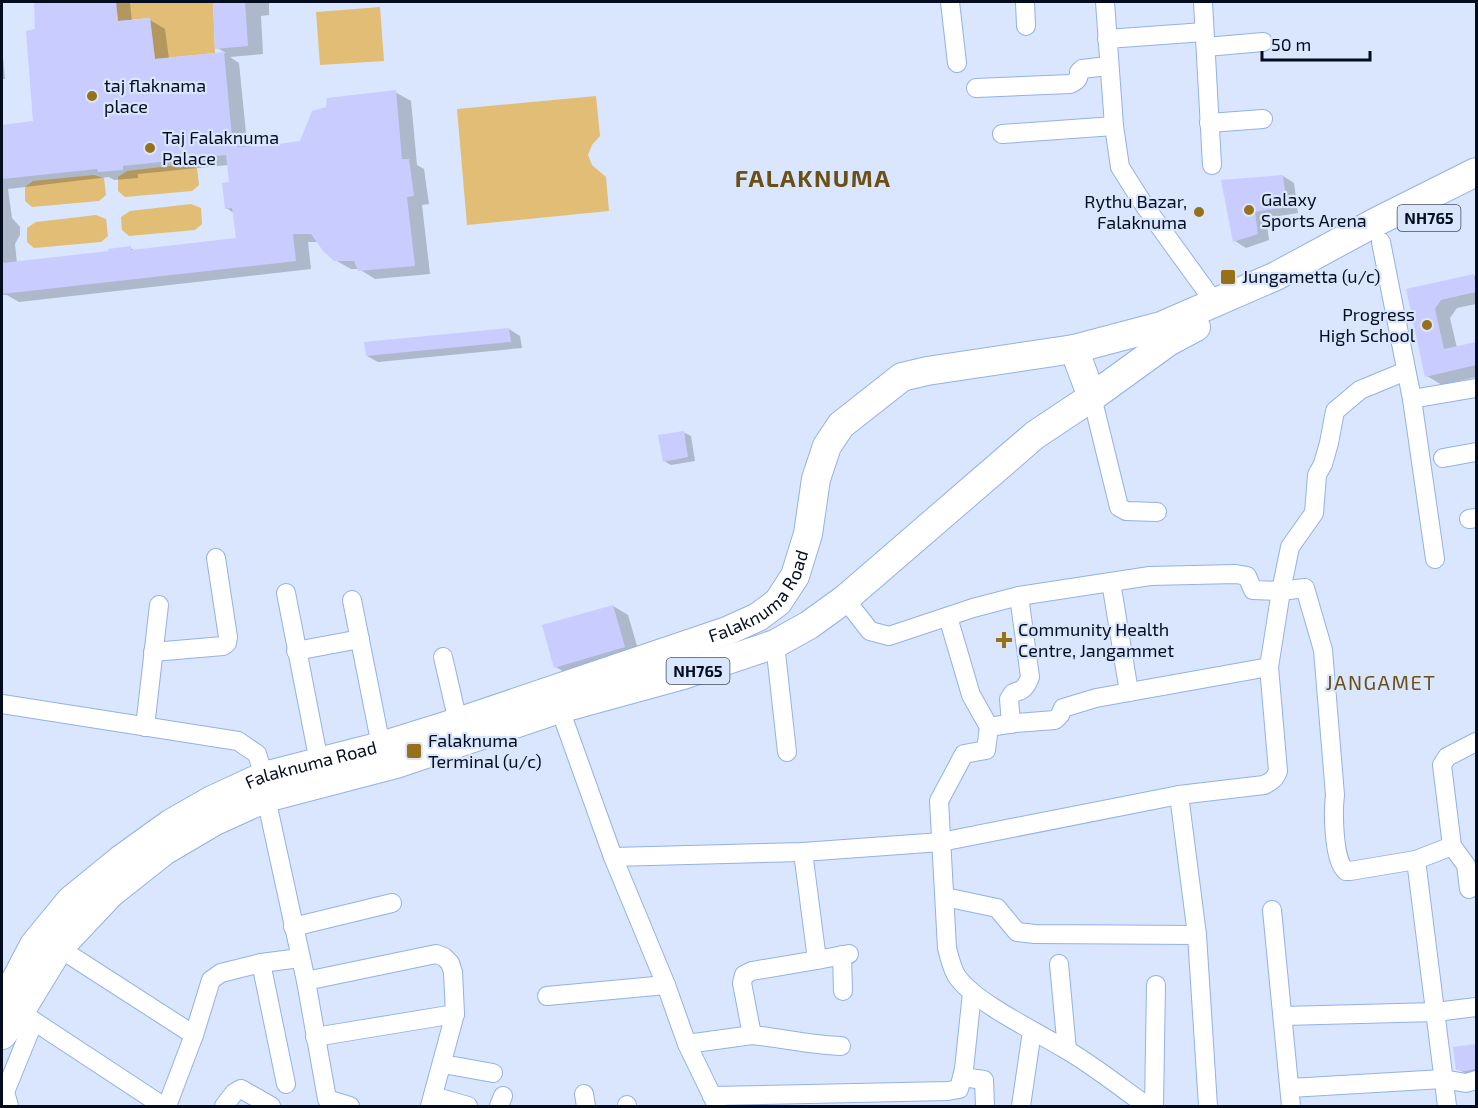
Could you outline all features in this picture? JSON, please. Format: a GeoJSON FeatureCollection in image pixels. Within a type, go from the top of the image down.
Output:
{"type":"FeatureCollection","features":[{"type":"Feature","properties":{"kind":"highway","name":"Falaknuma Road"},"geometry":{"type":"LineString","coordinates":[[265,787],[396,764],[758,617],[778,602],[795,576],[808,534],[816,479],[827,446],[841,424],[902,377],[927,371],[1074,349],[1161,326],[1276,276],[1476,172]]}},
{"type":"Feature","properties":{"kind":"highway","name":"Falaknuma Road"},"geometry":{"type":"LineString","coordinates":[[18,1013],[34,945],[71,900],[127,868],[164,851],[265,787],[319,762],[458,722],[684,675],[775,644],[809,625],[845,600],[1035,435],[1168,342],[1222,313],[1330,268],[1476,195]]}},
{"type":"Feature","properties":{"kind":"highway"},"geometry":{"type":"LineString","coordinates":[[1074,349],[1092,397]]}},
{"type":"Feature","properties":{"kind":"highway","name":"Falaknuma Road"},"geometry":{"type":"LineString","coordinates":[[2,1035],[59,948],[111,893],[127,868]]}},
{"type":"Feature","properties":{"kind":"street"},"geometry":{"type":"LineString","coordinates":[[950,2],[957,63]]}},
{"type":"Feature","properties":{"kind":"street"},"geometry":{"type":"LineString","coordinates":[[1025,2],[1026,26]]}},
{"type":"Feature","properties":{"kind":"street"},"geometry":{"type":"LineString","coordinates":[[1105,2],[1108,66],[1120,167],[1144,205],[1215,303]]}},
{"type":"Feature","properties":{"kind":"street"},"geometry":{"type":"LineString","coordinates":[[1203,2],[1212,165]]}},
{"type":"Feature","properties":{"kind":"street"},"geometry":{"type":"LineString","coordinates":[[1107,39],[1205,39],[1263,42]]}},
{"type":"Feature","properties":{"kind":"street"},"geometry":{"type":"LineString","coordinates":[[976,88],[1070,84],[1079,78],[1079,72],[1083,69],[1108,66]]}},
{"type":"Feature","properties":{"kind":"street"},"geometry":{"type":"LineString","coordinates":[[1209,123],[1263,119]]}},
{"type":"Feature","properties":{"kind":"street"},"geometry":{"type":"LineString","coordinates":[[1002,134],[1114,126]]}},
{"type":"Feature","properties":{"kind":"street"},"geometry":{"type":"LineString","coordinates":[[1381,242],[1412,399],[1435,559]]}},
{"type":"Feature","properties":{"kind":"street"},"geometry":{"type":"LineString","coordinates":[[613,857],[803,852],[941,842],[1179,795],[1264,784],[1275,778],[1278,771],[1269,668],[1290,547],[1314,513],[1317,475],[1329,443],[1335,411],[1360,390],[1406,371]]}},
{"type":"Feature","properties":{"kind":"street"},"geometry":{"type":"LineString","coordinates":[[1412,399],[1476,388]]}},
{"type":"Feature","properties":{"kind":"street"},"geometry":{"type":"LineString","coordinates":[[1092,397],[1119,507],[1126,511],[1157,512]]}},
{"type":"Feature","properties":{"kind":"street"},"geometry":{"type":"LineString","coordinates":[[1443,458],[1476,452]]}},
{"type":"Feature","properties":{"kind":"street"},"geometry":{"type":"LineString","coordinates":[[153,652],[223,646],[227,643],[216,558]]}},
{"type":"Feature","properties":{"kind":"street"},"geometry":{"type":"LineString","coordinates":[[845,600],[870,631],[889,636],[1019,596],[1150,576],[1236,574],[1247,576],[1253,590],[1281,591],[1305,588],[1323,650],[1335,795],[1332,812],[1342,867],[1350,871],[1416,860],[1452,846]]}},
{"type":"Feature","properties":{"kind":"street"},"geometry":{"type":"LineString","coordinates":[[1111,582],[1129,692]]}},
{"type":"Feature","properties":{"kind":"street"},"geometry":{"type":"LineString","coordinates":[[286,593],[319,762]]}},
{"type":"Feature","properties":{"kind":"street"},"geometry":{"type":"LineString","coordinates":[[1011,724],[1009,699],[1013,693],[1022,692],[1030,677],[1019,596]]}},
{"type":"Feature","properties":{"kind":"street"},"geometry":{"type":"LineString","coordinates":[[352,600],[381,746]]}},
{"type":"Feature","properties":{"kind":"street"},"geometry":{"type":"LineString","coordinates":[[145,727],[159,605]]}},
{"type":"Feature","properties":{"kind":"street"},"geometry":{"type":"LineString","coordinates":[[948,617],[972,695],[989,727],[986,750],[964,754],[939,801],[947,948],[953,969],[972,993],[1067,1050],[1147,1107]]}},
{"type":"Feature","properties":{"kind":"street"},"geometry":{"type":"LineString","coordinates":[[296,651],[360,639]]}},
{"type":"Feature","properties":{"kind":"street"},"geometry":{"type":"LineString","coordinates":[[775,644],[787,752]]}},
{"type":"Feature","properties":{"kind":"street"},"geometry":{"type":"LineString","coordinates":[[443,657],[458,722]]}},
{"type":"Feature","properties":{"kind":"street"},"geometry":{"type":"LineString","coordinates":[[989,727],[1055,720],[1063,708],[1096,698],[1269,668]]}},
{"type":"Feature","properties":{"kind":"street"},"geometry":{"type":"LineString","coordinates":[[556,700],[613,857],[666,985],[687,1044],[714,1101],[959,1089],[972,993]]}},
{"type":"Feature","properties":{"kind":"street"},"geometry":{"type":"LineString","coordinates":[[2,704],[238,741],[257,753],[306,981],[327,1100],[350,1107]]}},
{"type":"Feature","properties":{"kind":"street"},"geometry":{"type":"LineString","coordinates":[[1469,889],[1471,864],[1452,846],[1442,765],[1447,757],[1476,742]]}},
{"type":"Feature","properties":{"kind":"street"},"geometry":{"type":"LineString","coordinates":[[1179,795],[1197,935],[1208,1107]]}},
{"type":"Feature","properties":{"kind":"street"},"geometry":{"type":"LineString","coordinates":[[803,852],[817,960]]}},
{"type":"Feature","properties":{"kind":"street"},"geometry":{"type":"LineString","coordinates":[[1416,860],[1447,1107]]}},
{"type":"Feature","properties":{"kind":"street"},"geometry":{"type":"LineString","coordinates":[[945,897],[997,908],[1017,932],[1197,935]]}},
{"type":"Feature","properties":{"kind":"street"},"geometry":{"type":"LineString","coordinates":[[294,927],[392,903]]}},
{"type":"Feature","properties":{"kind":"street"},"geometry":{"type":"LineString","coordinates":[[1272,910],[1291,1097],[1443,1079],[1466,1083],[1476,1080]]}},
{"type":"Feature","properties":{"kind":"street"},"geometry":{"type":"LineString","coordinates":[[59,948],[194,1035]]}},
{"type":"Feature","properties":{"kind":"street"},"geometry":{"type":"LineString","coordinates":[[306,981],[436,954],[444,957],[450,963],[453,972],[455,1014],[432,1102],[468,1107]]}},
{"type":"Feature","properties":{"kind":"street"},"geometry":{"type":"LineString","coordinates":[[752,1035],[742,983],[744,975],[752,971],[845,954],[843,991]]}},
{"type":"Feature","properties":{"kind":"street"},"geometry":{"type":"LineString","coordinates":[[167,1107],[194,1035],[211,980],[221,973],[261,963],[300,958]]}},
{"type":"Feature","properties":{"kind":"street"},"geometry":{"type":"LineString","coordinates":[[261,963],[286,1084]]}},
{"type":"Feature","properties":{"kind":"street"},"geometry":{"type":"LineString","coordinates":[[1059,964],[1067,1050]]}},
{"type":"Feature","properties":{"kind":"street"},"geometry":{"type":"LineString","coordinates":[[547,996],[666,985]]}},
{"type":"Feature","properties":{"kind":"street"},"geometry":{"type":"LineString","coordinates":[[1154,1107],[1156,985]]}},
{"type":"Feature","properties":{"kind":"street"},"geometry":{"type":"LineString","coordinates":[[1284,1016],[1436,1012],[1476,1007]]}},
{"type":"Feature","properties":{"kind":"street"},"geometry":{"type":"LineString","coordinates":[[9,1107],[5,1092],[18,1013],[163,1107]]}},
{"type":"Feature","properties":{"kind":"street"},"geometry":{"type":"LineString","coordinates":[[315,1037],[455,1014]]}},
{"type":"Feature","properties":{"kind":"street"},"geometry":{"type":"LineString","coordinates":[[1021,1107],[1032,1031]]}},
{"type":"Feature","properties":{"kind":"street"},"geometry":{"type":"LineString","coordinates":[[687,1044],[752,1035],[813,1045],[841,1046]]}},
{"type":"Feature","properties":{"kind":"street"},"geometry":{"type":"LineString","coordinates":[[442,1064],[493,1074]]}},
{"type":"Feature","properties":{"kind":"street"},"geometry":{"type":"LineString","coordinates":[[962,1077],[984,1080],[985,1107]]}},
{"type":"Feature","properties":{"kind":"street"},"geometry":{"type":"LineString","coordinates":[[224,1107],[234,1093],[241,1089],[272,1107]]}},
{"type":"Feature","properties":{"kind":"shaded area"},"geometry":{"type":"Polygon","coordinates":[[[116,2],[213,2],[215,53],[155,59],[150,18],[118,21],[116,2]]]}},
{"type":"Feature","properties":{"kind":"shaded area"},"geometry":{"type":"Polygon","coordinates":[[[380,7],[384,61],[320,65],[316,12],[380,7]]]}},
{"type":"Feature","properties":{"kind":"shaded area"},"geometry":{"type":"Polygon","coordinates":[[[596,96],[600,136],[592,145],[588,155],[592,165],[606,177],[609,211],[467,225],[457,109],[596,96]]]}},
{"type":"Feature","properties":{"kind":"shaded area"},"geometry":{"type":"Polygon","coordinates":[[[187,164],[197,168],[199,185],[192,191],[125,197],[118,191],[118,177],[127,171],[187,164]]]}},
{"type":"Feature","properties":{"kind":"shaded area"},"geometry":{"type":"Polygon","coordinates":[[[94,175],[104,178],[106,195],[99,201],[32,207],[25,201],[25,187],[33,181],[94,175]]]}},
{"type":"Feature","properties":{"kind":"shaded area"},"geometry":{"type":"Polygon","coordinates":[[[191,204],[201,208],[202,224],[195,230],[129,236],[122,230],[121,217],[130,211],[191,204]]]}},
{"type":"Feature","properties":{"kind":"shaded area"},"geometry":{"type":"Polygon","coordinates":[[[96,215],[106,219],[108,236],[101,242],[34,248],[27,242],[27,228],[36,222],[96,215]]]}},
{"type":"Feature","properties":{"kind":"building"},"geometry":{"type":"Polygon","coordinates":[[[34,2],[116,2],[118,21],[150,18],[155,59],[224,52],[232,137],[237,136],[238,147],[300,141],[312,111],[326,107],[327,98],[396,90],[402,159],[409,159],[414,196],[407,197],[415,266],[358,271],[354,261],[334,261],[323,251],[311,234],[293,234],[296,261],[2,294],[2,263],[109,251],[108,249],[131,246],[131,250],[236,238],[232,208],[225,209],[222,183],[229,182],[226,155],[123,166],[123,170],[98,172],[97,169],[2,179],[2,125],[33,121],[26,31],[35,29],[34,2]]]}},
{"type":"Feature","properties":{"kind":"building"},"geometry":{"type":"Polygon","coordinates":[[[213,2],[245,2],[248,46],[215,49],[213,2]]]}},
{"type":"Feature","properties":{"kind":"building","name":"Galaxy Sports Arena"},"geometry":{"type":"Polygon","coordinates":[[[1283,175],[1287,207],[1255,212],[1258,234],[1233,242],[1221,180],[1283,175]]]}},
{"type":"Feature","properties":{"kind":"building","name":"Progress High School"},"geometry":{"type":"Polygon","coordinates":[[[1474,274],[1476,292],[1441,300],[1435,309],[1444,349],[1476,342],[1476,365],[1425,377],[1406,289],[1474,274]]]}},
{"type":"Feature","properties":{"kind":"building"},"geometry":{"type":"Polygon","coordinates":[[[509,328],[511,342],[366,356],[364,342],[509,328]]]}},
{"type":"Feature","properties":{"kind":"building"},"geometry":{"type":"Polygon","coordinates":[[[684,431],[688,457],[663,462],[658,435],[684,431]]]}},
{"type":"Feature","properties":{"kind":"building"},"geometry":{"type":"Polygon","coordinates":[[[613,605],[625,647],[554,668],[542,625],[613,605]]]}},
{"type":"Feature","properties":{"kind":"building"},"geometry":{"type":"Polygon","coordinates":[[[1476,1044],[1476,1069],[1456,1070],[1453,1047],[1476,1044]]]}},
{"type":"Feature","properties":{"kind":"place","name":"taj flaknama place"},"geometry":{"type":"Point","coordinates":[92,96]}},
{"type":"Feature","properties":{"kind":"place","name":"Taj Falaknuma Palace"},"geometry":{"type":"Point","coordinates":[150,148]}},
{"type":"Feature","properties":{"kind":"place","name":"Galaxy Sports Arena"},"geometry":{"type":"Point","coordinates":[1249,210]}},
{"type":"Feature","properties":{"kind":"place","name":"Rythu Bazar, Falaknuma"},"geometry":{"type":"Point","coordinates":[1199,212]}},
{"type":"Feature","properties":{"kind":"place","name":"Jungametta (u/c)"},"geometry":{"type":"Point","coordinates":[1228,277]}},
{"type":"Feature","properties":{"kind":"place","name":"Progress High School"},"geometry":{"type":"Point","coordinates":[1427,325]}},
{"type":"Feature","properties":{"kind":"place","name":"Community Health Centre, Jangammet"},"geometry":{"type":"Point","coordinates":[1004,640]}},
{"type":"Feature","properties":{"kind":"place","name":"Falaknuma Terminal (u/c)"},"geometry":{"type":"Point","coordinates":[414,751]}},
{"type":"Feature","properties":{"kind":"district","name":"FALAKNUMA"},"geometry":{"type":"Point","coordinates":[813,179]}},
{"type":"Feature","properties":{"kind":"district","name":"JANGAMET"},"geometry":{"type":"Point","coordinates":[1381,683]}}]}
